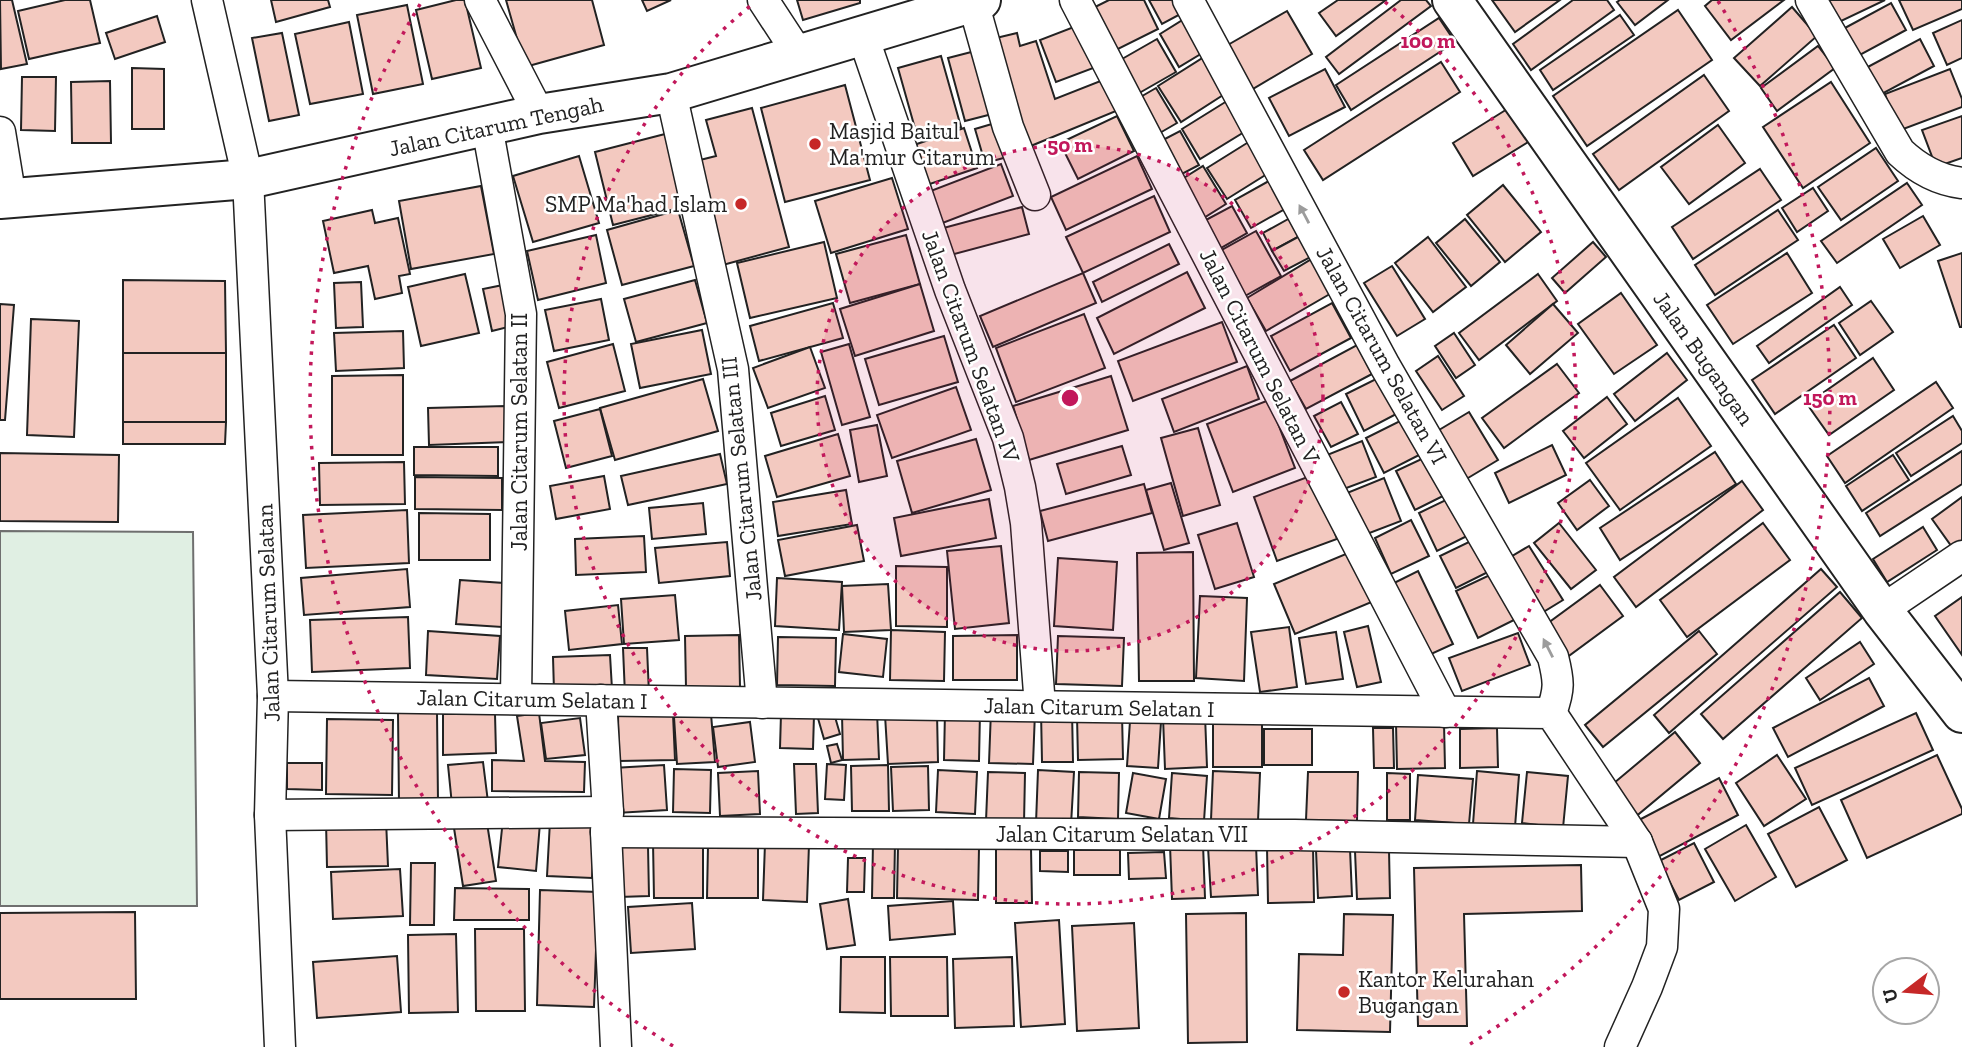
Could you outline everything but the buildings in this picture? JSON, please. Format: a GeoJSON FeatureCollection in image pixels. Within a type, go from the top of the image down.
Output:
{"type":"FeatureCollection","features":[{"type":"Feature","properties":{"kind":"street","name":"Jalan Citarum Selatan"},"geometry":{"type":"LineString","coordinates":[[207,0],[248,179],[273,696],[270,815],[280,1047]]}},
{"type":"Feature","properties":{"kind":"street"},"geometry":{"type":"LineString","coordinates":[[480,0],[539,114]]}},
{"type":"Feature","properties":{"kind":"street"},"geometry":{"type":"LineString","coordinates":[[763,0],[799,55]]}},
{"type":"Feature","properties":{"kind":"street","name":"Jalan Citarum Selatan V"},"geometry":{"type":"LineString","coordinates":[[1075,0],[1445,712]]}},
{"type":"Feature","properties":{"kind":"street","name":"Jalan Citarum Selatan VI"},"geometry":{"type":"LineString","coordinates":[[1188,0],[1385,366],[1553,657],[1559,680],[1551,713]]}},
{"type":"Feature","properties":{"kind":"street","name":"Jalan Bugangan"},"geometry":{"type":"LineString","coordinates":[[1452,0],[1882,610],[1962,713]]}},
{"type":"Feature","properties":{"kind":"street"},"geometry":{"type":"LineString","coordinates":[[1811,0],[1900,152],[1915,166],[1939,178],[1962,183]]}},
{"type":"Feature","properties":{"kind":"street","name":"Jalan Citarum Tengah"},"geometry":{"type":"LineString","coordinates":[[5,199],[248,179],[539,114],[671,93],[977,1]]}},
{"type":"Feature","properties":{"kind":"street"},"geometry":{"type":"LineString","coordinates":[[977,1],[1008,127],[1035,195]]}},
{"type":"Feature","properties":{"kind":"street","name":"Jalan Citarum Selatan IV"},"geometry":{"type":"LineString","coordinates":[[863,36],[950,290],[1008,438],[1026,523],[1040,706]]}},
{"type":"Feature","properties":{"kind":"street","name":"Jalan Citarum Selatan III"},"geometry":{"type":"LineString","coordinates":[[671,93],[733,369],[762,703]]}},
{"type":"Feature","properties":{"kind":"street","name":"Jalan Citarum Selatan II"},"geometry":{"type":"LineString","coordinates":[[487,126],[521,314],[516,699]]}},
{"type":"Feature","properties":{"kind":"street"},"geometry":{"type":"LineString","coordinates":[[0,132],[5,199]]}},
{"type":"Feature","properties":{"kind":"street"},"geometry":{"type":"LineString","coordinates":[[1882,610],[1962,556]]}},
{"type":"Feature","properties":{"kind":"street","name":"Jalan Citarum Selatan I"},"geometry":{"type":"LineString","coordinates":[[273,696],[1551,713]]}},
{"type":"Feature","properties":{"kind":"street"},"geometry":{"type":"LineString","coordinates":[[601,700],[616,1047]]}},
{"type":"Feature","properties":{"kind":"street"},"geometry":{"type":"LineString","coordinates":[[1551,713],[1637,842],[1664,909],[1662,947],[1620,1047]]}},
{"type":"Feature","properties":{"kind":"street","name":"Jalan Citarum Selatan VII"},"geometry":{"type":"LineString","coordinates":[[270,815],[1637,842]]}},
{"type":"Feature","properties":{"kind":"green space"},"geometry":{"type":"Polygon","coordinates":[[[0,531],[193,532],[197,906],[0,906],[0,531]]]}},
{"type":"Feature","properties":{"kind":"place","name":"Masjid Baitul Ma'mur Citarum"},"geometry":{"type":"Point","coordinates":[815,144]}},
{"type":"Feature","properties":{"kind":"place","name":"SMP Ma'had Islam"},"geometry":{"type":"Point","coordinates":[741,204]}},
{"type":"Feature","properties":{"kind":"place","name":"Kantor Kelurahan Bugangan"},"geometry":{"type":"Point","coordinates":[1344,992]}}]}
